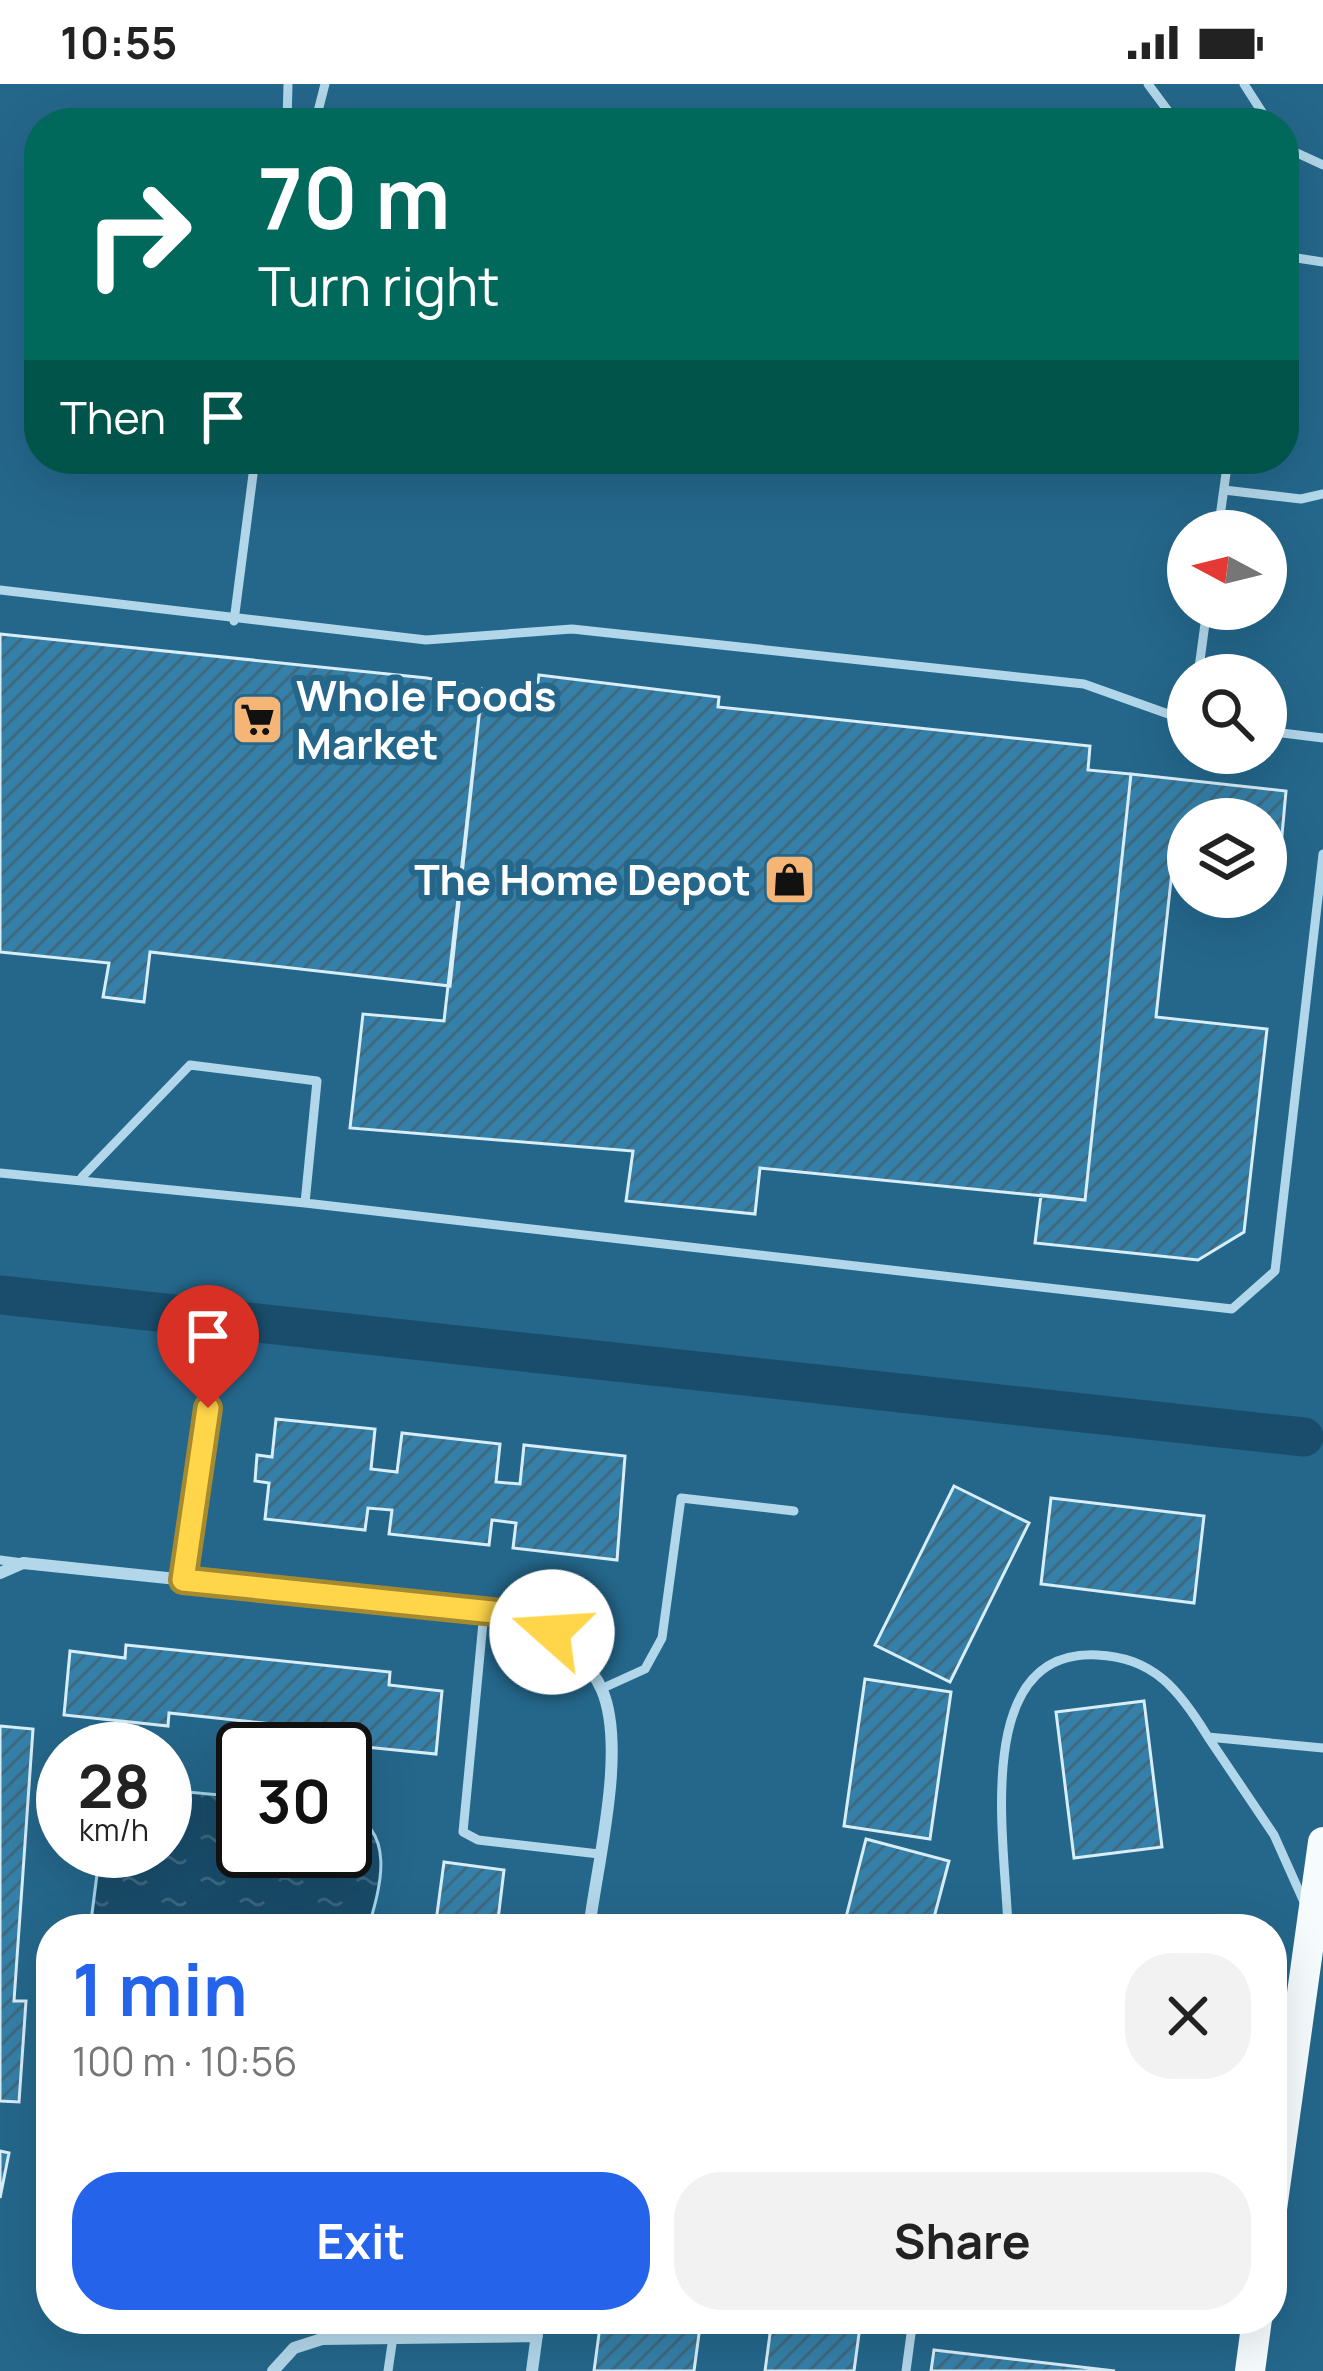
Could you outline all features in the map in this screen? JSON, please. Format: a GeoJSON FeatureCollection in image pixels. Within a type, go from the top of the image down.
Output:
{"type":"FeatureCollection","features":[{"type":"Feature","properties":{"kind":"main road"},"geometry":{"type":"LineString","coordinates":[[1287,2100],[1323,1842]]}},
{"type":"Feature","properties":{"kind":"main road"},"geometry":{"type":"LineString","coordinates":[[1250,2371],[1255,2334]]}},
{"type":"Feature","properties":{"kind":"street"},"geometry":{"type":"LineString","coordinates":[[0,1574],[23,1562],[532,1616],[572,1648],[602,1689],[613,1737],[591,1914]]}},
{"type":"Feature","properties":{"kind":"street"},"geometry":{"type":"LineString","coordinates":[[273,2371],[294,2348],[310,2340],[537,2336],[532,2371]]}},
{"type":"Feature","properties":{"kind":"lane"},"geometry":{"type":"LineString","coordinates":[[234,621],[253,474]]}},
{"type":"Feature","properties":{"kind":"lane"},"geometry":{"type":"LineString","coordinates":[[1221,510],[1226,474]]}},
{"type":"Feature","properties":{"kind":"lane"},"geometry":{"type":"LineString","coordinates":[[1224,490],[1300,499],[1323,494]]}},
{"type":"Feature","properties":{"kind":"lane"},"geometry":{"type":"LineString","coordinates":[[0,590],[426,640],[572,628],[1084,684],[1167,714]]}},
{"type":"Feature","properties":{"kind":"lane"},"geometry":{"type":"LineString","coordinates":[[1287,734],[1323,738]]}},
{"type":"Feature","properties":{"kind":"lane"},"geometry":{"type":"LineString","coordinates":[[0,1172],[1232,1309],[1275,1271],[1323,854]]}},
{"type":"Feature","properties":{"kind":"lane"},"geometry":{"type":"LineString","coordinates":[[82,1178],[190,1065],[317,1081],[305,1203]]}},
{"type":"Feature","properties":{"kind":"lane"},"geometry":{"type":"LineString","coordinates":[[183,1580],[208,1408]]}},
{"type":"Feature","properties":{"kind":"lane"},"geometry":{"type":"LineString","coordinates":[[602,1689],[645,1669],[662,1638],[681,1498],[794,1510]]}},
{"type":"Feature","properties":{"kind":"lane"},"geometry":{"type":"LineString","coordinates":[[0,1560],[23,1562]]}},
{"type":"Feature","properties":{"kind":"lane"},"geometry":{"type":"LineString","coordinates":[[484,1612],[464,1832],[478,1840],[598,1854]]}},
{"type":"Feature","properties":{"kind":"lane"},"geometry":{"type":"LineString","coordinates":[[1008,1914],[1004,1735],[1024,1684],[1057,1658],[1126,1656],[1167,1678],[1274,1835],[1312,1919]]}},
{"type":"Feature","properties":{"kind":"lane"},"geometry":{"type":"LineString","coordinates":[[1208,1737],[1323,1748]]}},
{"type":"Feature","properties":{"kind":"lane"},"geometry":{"type":"LineString","coordinates":[[905,2371],[911,2334]]}},
{"type":"Feature","properties":{"kind":"lane"},"geometry":{"type":"LineString","coordinates":[[388,2371],[393,2338]]}},
{"type":"Feature","properties":{"kind":"water"},"geometry":{"type":"Polygon","coordinates":[[[192,1792],[216,1795],[216,1878],[372,1878],[372,1831],[379,1847],[380,1880],[372,1914],[92,1914],[97,1878],[192,1878],[192,1792]]]}},
{"type":"Feature","properties":{"kind":"building"},"geometry":{"type":"Polygon","coordinates":[[[0,634],[427,678],[482,689],[450,986],[150,952],[144,1002],[103,997],[109,963],[0,952],[0,634]]]}},
{"type":"Feature","properties":{"kind":"building","name":"The Home Depot"},"geometry":{"type":"Polygon","coordinates":[[[539,675],[719,697],[718,707],[1090,746],[1088,770],[1131,774],[1085,1200],[760,1168],[755,1214],[626,1201],[633,1151],[350,1128],[363,1014],[444,1021],[482,689],[536,695],[539,675]]]}},
{"type":"Feature","properties":{"kind":"building"},"geometry":{"type":"Polygon","coordinates":[[[1131,774],[1286,791],[1285,798],[1167,798],[1167,917],[1156,1017],[1267,1029],[1244,1232],[1198,1260],[1035,1243],[1041,1195],[1085,1200],[1131,774]]]}},
{"type":"Feature","properties":{"kind":"building"},"geometry":{"type":"Polygon","coordinates":[[[276,1419],[375,1429],[371,1469],[397,1472],[402,1433],[500,1444],[496,1482],[520,1484],[524,1445],[625,1456],[617,1560],[513,1548],[516,1523],[492,1520],[489,1545],[389,1534],[392,1510],[368,1508],[365,1530],[265,1519],[269,1483],[255,1481],[257,1455],[272,1457],[276,1419]]]}},
{"type":"Feature","properties":{"kind":"building"},"geometry":{"type":"Polygon","coordinates":[[[954,1486],[1029,1523],[950,1682],[875,1645],[954,1486]]]}},
{"type":"Feature","properties":{"kind":"building"},"geometry":{"type":"Polygon","coordinates":[[[1051,1498],[1204,1516],[1194,1603],[1041,1584],[1051,1498]]]}},
{"type":"Feature","properties":{"kind":"building"},"geometry":{"type":"Polygon","coordinates":[[[126,1645],[390,1672],[389,1685],[442,1691],[436,1754],[372,1748],[372,1722],[253,1722],[169,1713],[168,1722],[130,1722],[64,1715],[70,1651],[125,1658],[126,1645]]]}},
{"type":"Feature","properties":{"kind":"building"},"geometry":{"type":"Polygon","coordinates":[[[865,1679],[951,1692],[930,1839],[844,1826],[865,1679]]]}},
{"type":"Feature","properties":{"kind":"building"},"geometry":{"type":"Polygon","coordinates":[[[1144,1701],[1162,1847],[1074,1858],[1056,1712],[1144,1701]]]}},
{"type":"Feature","properties":{"kind":"building"},"geometry":{"type":"Polygon","coordinates":[[[0,1726],[33,1729],[14,2001],[26,2001],[19,2102],[0,2101],[0,1726]]]}},
{"type":"Feature","properties":{"kind":"building"},"geometry":{"type":"Polygon","coordinates":[[[866,1839],[949,1861],[935,1914],[847,1914],[866,1839]]]}},
{"type":"Feature","properties":{"kind":"building"},"geometry":{"type":"Polygon","coordinates":[[[444,1862],[504,1870],[499,1914],[437,1914],[444,1862]]]}},
{"type":"Feature","properties":{"kind":"building"},"geometry":{"type":"Polygon","coordinates":[[[0,2151],[9,2153],[0,2198],[0,2151]]]}},
{"type":"Feature","properties":{"kind":"building"},"geometry":{"type":"Polygon","coordinates":[[[599,2334],[699,2334],[694,2371],[594,2371],[599,2334]]]}},
{"type":"Feature","properties":{"kind":"building"},"geometry":{"type":"Polygon","coordinates":[[[770,2334],[859,2334],[854,2371],[765,2371],[770,2334]]]}},
{"type":"Feature","properties":{"kind":"building"},"geometry":{"type":"Polygon","coordinates":[[[934,2350],[1115,2371],[931,2371],[934,2350]]]}},
{"type":"Feature","properties":{"kind":"waterway"},"geometry":{"type":"LineString","coordinates":[[0,1295],[1304,1437]]}},
{"type":"Feature","properties":{"kind":"place","name":"Whole Foods Market"},"geometry":{"type":"Point","coordinates":[257,720]}},
{"type":"Feature","properties":{"kind":"place","name":"The Home Depot"},"geometry":{"type":"Point","coordinates":[790,880]}},
{"type":"Feature","properties":{"kind":"route"},"geometry":{"type":"LineString","coordinates":[[208,1408],[183,1580],[532,1616],[552,1632]]}}]}
